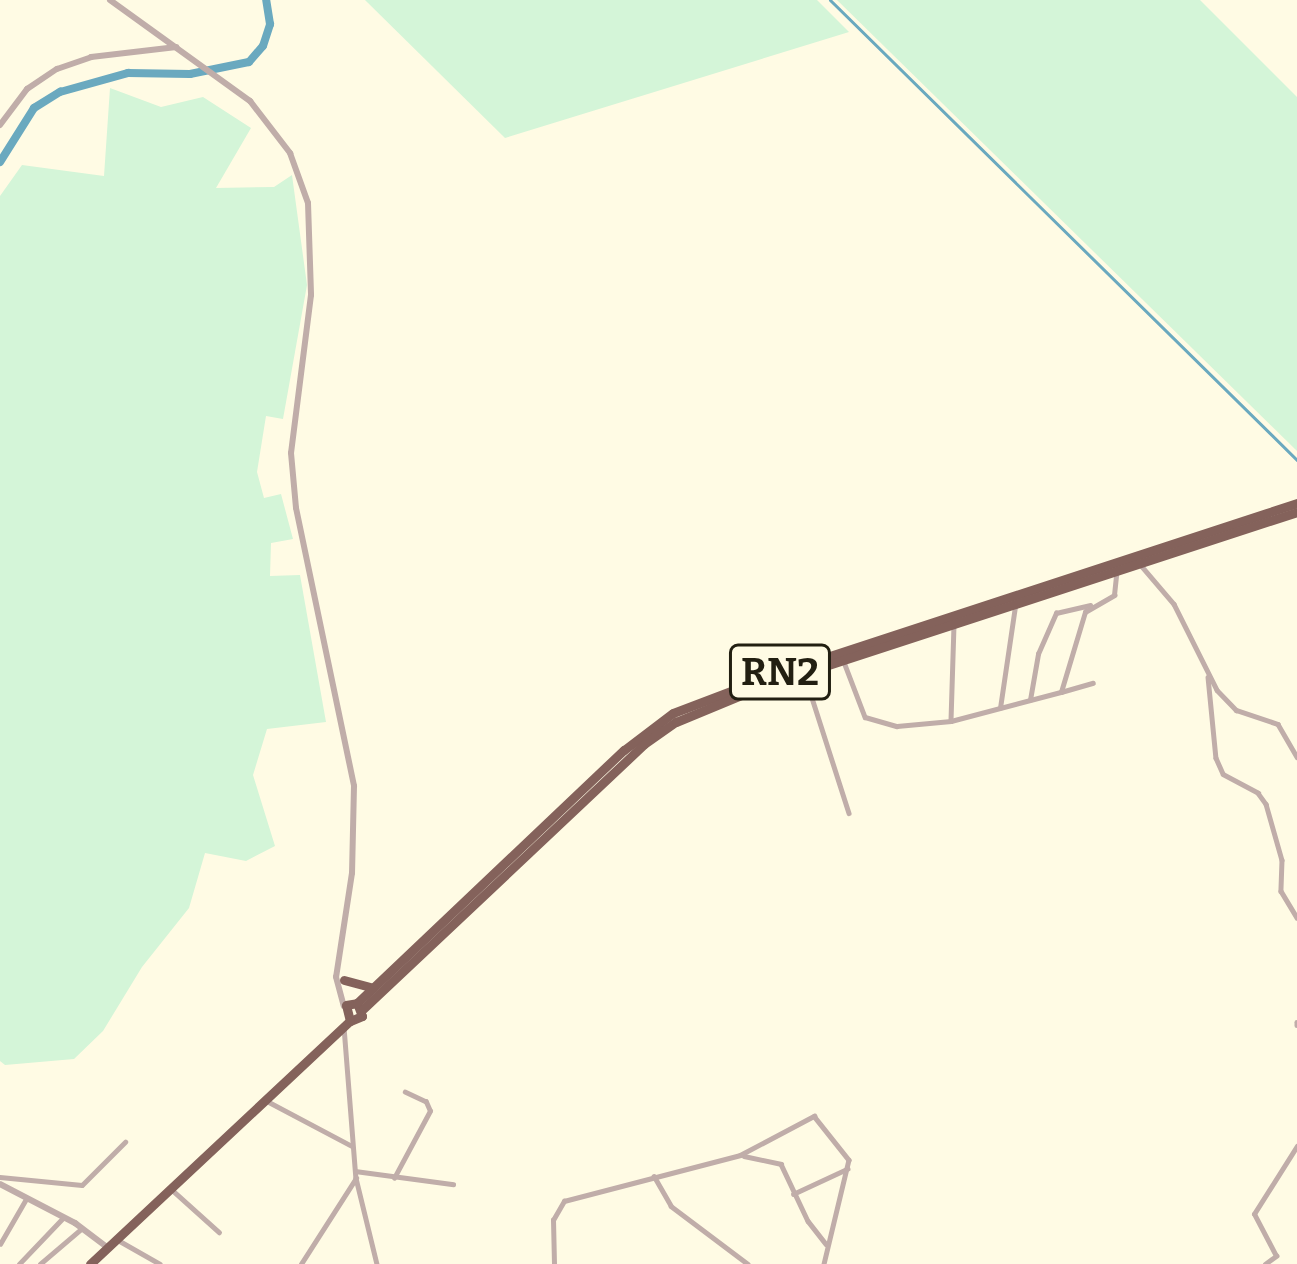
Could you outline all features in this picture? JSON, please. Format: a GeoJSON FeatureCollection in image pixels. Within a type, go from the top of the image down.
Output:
{"type":"FeatureCollection","features":[{"type":"Feature","properties":{"kind":"highway","name":"RN2"},"geometry":{"type":"LineString","coordinates":[[351,1012],[644,744],[694,712],[1297,507]]}},
{"type":"Feature","properties":{"kind":"highway","name":"RN2"},"geometry":{"type":"LineString","coordinates":[[90,1264],[331,1036],[373,988],[638,738],[674,713],[716,694],[1297,507]]}},
{"type":"Feature","properties":{"kind":"highway"},"geometry":{"type":"LineString","coordinates":[[344,980],[373,988]]}},
{"type":"Feature","properties":{"kind":"street"},"geometry":{"type":"LineString","coordinates":[[110,0],[211,68],[276,131],[308,203],[311,295],[291,453],[296,508],[354,786],[352,873],[336,985],[351,1012]]}},
{"type":"Feature","properties":{"kind":"street"},"geometry":{"type":"LineString","coordinates":[[0,125],[27,89],[57,69],[91,57],[179,46]]}},
{"type":"Feature","properties":{"kind":"street"},"geometry":{"type":"LineString","coordinates":[[1139,563],[1174,604],[1208,676],[1236,710],[1278,724],[1297,758]]}},
{"type":"Feature","properties":{"kind":"street"},"geometry":{"type":"LineString","coordinates":[[1030,700],[1038,654],[1056,614],[1114,595],[1116,571]]}},
{"type":"Feature","properties":{"kind":"street"},"geometry":{"type":"LineString","coordinates":[[1000,707],[1016,604]]}},
{"type":"Feature","properties":{"kind":"street"},"geometry":{"type":"LineString","coordinates":[[1061,692],[1090,605]]}},
{"type":"Feature","properties":{"kind":"street"},"geometry":{"type":"LineString","coordinates":[[951,721],[954,625]]}},
{"type":"Feature","properties":{"kind":"street"},"geometry":{"type":"LineString","coordinates":[[844,662],[865,717],[897,727],[951,721],[1093,683]]}},
{"type":"Feature","properties":{"kind":"street"},"geometry":{"type":"LineString","coordinates":[[804,673],[849,813]]}},
{"type":"Feature","properties":{"kind":"street"},"geometry":{"type":"LineString","coordinates":[[1208,676],[1216,758],[1227,777],[1258,793],[1266,804],[1282,860],[1282,896],[1297,918]]}},
{"type":"Feature","properties":{"kind":"street"},"geometry":{"type":"LineString","coordinates":[[338,967],[351,1012],[355,1175],[377,1264]]}},
{"type":"Feature","properties":{"kind":"street"},"geometry":{"type":"LineString","coordinates":[[394,1178],[430,1111],[426,1102],[405,1092]]}},
{"type":"Feature","properties":{"kind":"street"},"geometry":{"type":"LineString","coordinates":[[264,1099],[352,1146]]}},
{"type":"Feature","properties":{"kind":"street"},"geometry":{"type":"LineString","coordinates":[[554,1264],[553,1220],[561,1203],[740,1156],[814,1116],[848,1154],[824,1264]]}},
{"type":"Feature","properties":{"kind":"street"},"geometry":{"type":"LineString","coordinates":[[0,1180],[82,1185],[125,1142]]}},
{"type":"Feature","properties":{"kind":"street"},"geometry":{"type":"LineString","coordinates":[[1265,1264],[1276,1256],[1254,1214],[1297,1145]]}},
{"type":"Feature","properties":{"kind":"street"},"geometry":{"type":"LineString","coordinates":[[740,1156],[777,1160],[826,1244]]}},
{"type":"Feature","properties":{"kind":"street"},"geometry":{"type":"LineString","coordinates":[[794,1194],[847,1169]]}},
{"type":"Feature","properties":{"kind":"street"},"geometry":{"type":"LineString","coordinates":[[355,1175],[453,1184]]}},
{"type":"Feature","properties":{"kind":"street"},"geometry":{"type":"LineString","coordinates":[[301,1264],[355,1175]]}},
{"type":"Feature","properties":{"kind":"street"},"geometry":{"type":"LineString","coordinates":[[654,1176],[671,1206],[748,1264]]}},
{"type":"Feature","properties":{"kind":"street"},"geometry":{"type":"LineString","coordinates":[[0,1180],[107,1247]]}},
{"type":"Feature","properties":{"kind":"street"},"geometry":{"type":"LineString","coordinates":[[170,1188],[219,1232]]}},
{"type":"Feature","properties":{"kind":"street"},"geometry":{"type":"LineString","coordinates":[[0,1244],[26,1199]]}},
{"type":"Feature","properties":{"kind":"street"},"geometry":{"type":"LineString","coordinates":[[19,1264],[62,1218]]}},
{"type":"Feature","properties":{"kind":"street"},"geometry":{"type":"LineString","coordinates":[[40,1264],[82,1228]]}},
{"type":"Feature","properties":{"kind":"street"},"geometry":{"type":"LineString","coordinates":[[117,1239],[160,1264]]}},
{"type":"Feature","properties":{"kind":"green space"},"geometry":{"type":"Polygon","coordinates":[[[365,0],[817,0],[849,32],[505,138],[365,0]]]}},
{"type":"Feature","properties":{"kind":"green space"},"geometry":{"type":"Polygon","coordinates":[[[837,0],[1200,0],[1297,97],[1297,451],[837,0]]]}},
{"type":"Feature","properties":{"kind":"green space"},"geometry":{"type":"Polygon","coordinates":[[[110,88],[161,107],[203,97],[251,128],[216,188],[274,187],[292,175],[307,285],[283,419],[266,416],[257,472],[264,498],[281,494],[293,539],[271,543],[270,576],[300,575],[326,722],[267,729],[253,775],[275,846],[246,861],[205,853],[189,908],[142,967],[103,1031],[74,1059],[5,1065],[0,1061],[0,196],[22,165],[104,176],[110,88]]]}},
{"type":"Feature","properties":{"kind":"waterway"},"geometry":{"type":"LineString","coordinates":[[0,162],[34,108],[60,92],[128,73],[190,74],[249,62],[263,46],[270,24],[266,0]]}},
{"type":"Feature","properties":{"kind":"waterway"},"geometry":{"type":"LineString","coordinates":[[830,0],[1297,460]]}}]}
